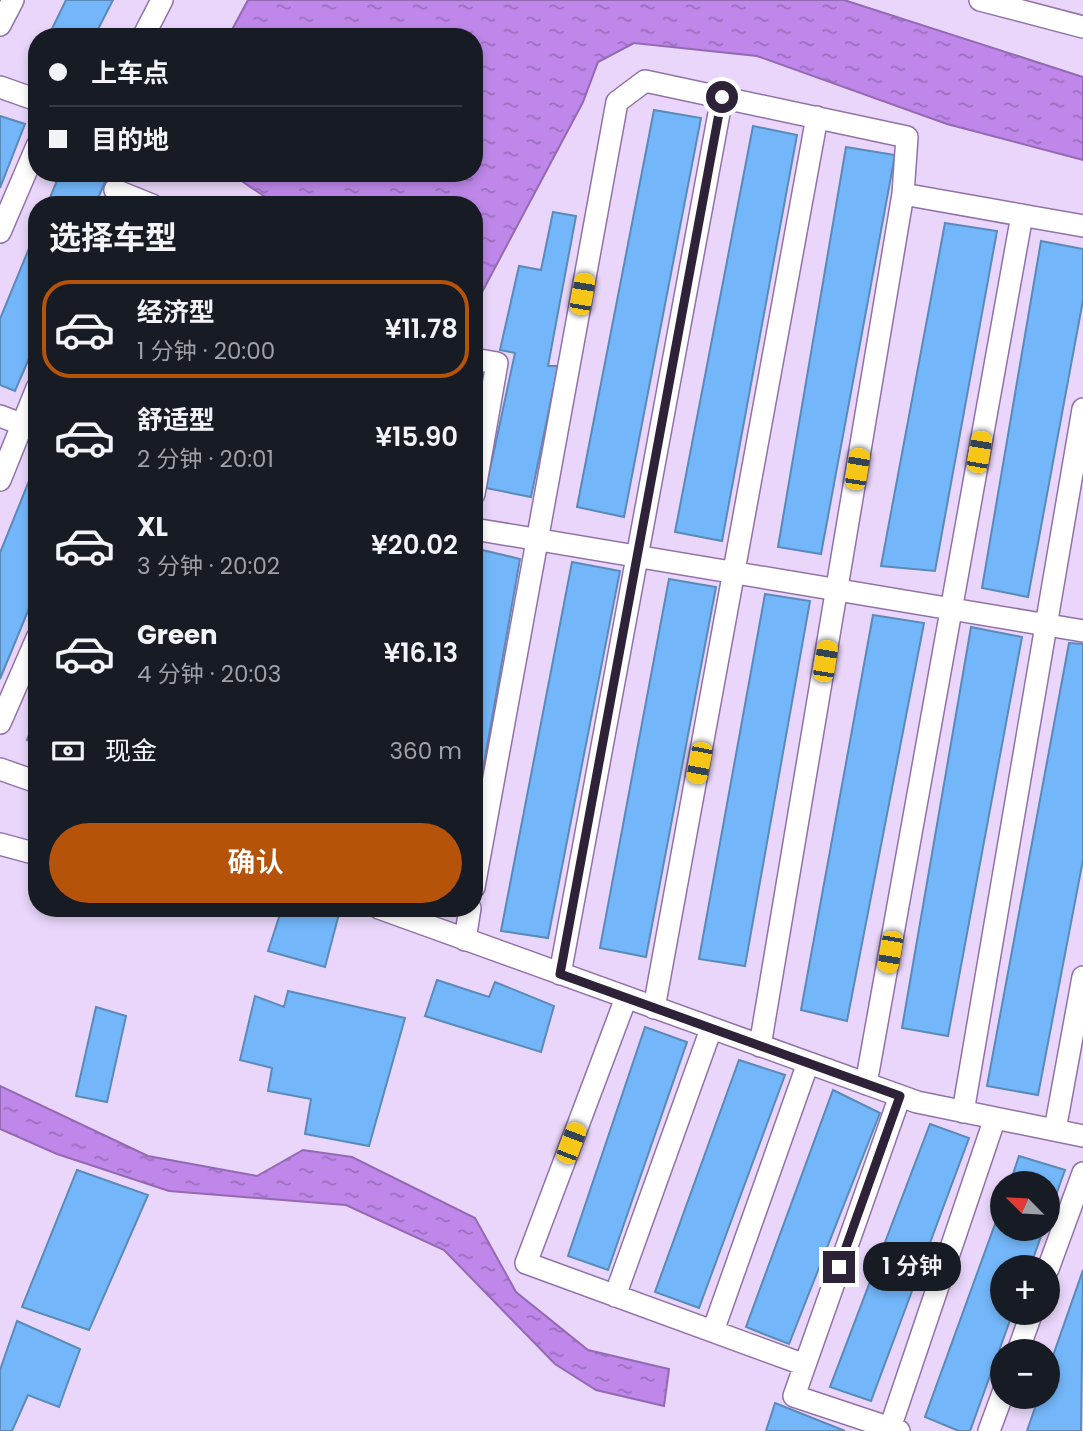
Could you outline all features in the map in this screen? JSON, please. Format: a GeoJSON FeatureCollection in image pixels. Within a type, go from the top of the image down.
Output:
{"type":"FeatureCollection","features":[{"type":"Feature","properties":{"kind":"street"},"geometry":{"type":"LineString","coordinates":[[0,25],[13,0]]}},
{"type":"Feature","properties":{"kind":"street"},"geometry":{"type":"LineString","coordinates":[[148,28],[162,0]]}},
{"type":"Feature","properties":{"kind":"street"},"geometry":{"type":"LineString","coordinates":[[980,0],[1042,8],[1083,27]]}},
{"type":"Feature","properties":{"kind":"street"},"geometry":{"type":"LineString","coordinates":[[483,837],[617,102],[645,80],[907,137],[903,194],[760,1046]]}},
{"type":"Feature","properties":{"kind":"street"},"geometry":{"type":"LineString","coordinates":[[0,88],[28,97]]}},
{"type":"Feature","properties":{"kind":"street"},"geometry":{"type":"LineString","coordinates":[[560,974],[722,97]]}},
{"type":"Feature","properties":{"kind":"street"},"geometry":{"type":"LineString","coordinates":[[654,1008],[817,117]]}},
{"type":"Feature","properties":{"kind":"street"},"geometry":{"type":"LineString","coordinates":[[0,232],[28,167]]}},
{"type":"Feature","properties":{"kind":"street"},"geometry":{"type":"LineString","coordinates":[[115,189],[131,196]]}},
{"type":"Feature","properties":{"kind":"street"},"geometry":{"type":"LineString","coordinates":[[903,194],[1083,226]]}},
{"type":"Feature","properties":{"kind":"street"},"geometry":{"type":"LineString","coordinates":[[866,1084],[1022,215]]}},
{"type":"Feature","properties":{"kind":"street"},"geometry":{"type":"LineString","coordinates":[[483,361],[497,363],[483,443]]}},
{"type":"Feature","properties":{"kind":"street"},"geometry":{"type":"LineString","coordinates":[[963,1112],[1083,409]]}},
{"type":"Feature","properties":{"kind":"street"},"geometry":{"type":"LineString","coordinates":[[0,416],[28,428]]}},
{"type":"Feature","properties":{"kind":"street"},"geometry":{"type":"LineString","coordinates":[[0,480],[28,430]]}},
{"type":"Feature","properties":{"kind":"street"},"geometry":{"type":"LineString","coordinates":[[483,531],[1083,631]]}},
{"type":"Feature","properties":{"kind":"street"},"geometry":{"type":"LineString","coordinates":[[0,723],[28,659]]}},
{"type":"Feature","properties":{"kind":"street"},"geometry":{"type":"LineString","coordinates":[[0,769],[28,779]]}},
{"type":"Feature","properties":{"kind":"street"},"geometry":{"type":"LineString","coordinates":[[0,844],[28,852]]}},
{"type":"Feature","properties":{"kind":"street"},"geometry":{"type":"LineString","coordinates":[[403,917],[900,1096],[963,1112],[1083,1136]]}},
{"type":"Feature","properties":{"kind":"street"},"geometry":{"type":"LineString","coordinates":[[465,940],[469,917]]}},
{"type":"Feature","properties":{"kind":"street"},"geometry":{"type":"LineString","coordinates":[[1055,1130],[1083,976]]}},
{"type":"Feature","properties":{"kind":"street"},"geometry":{"type":"LineString","coordinates":[[625,998],[526,1263],[805,1365]]}},
{"type":"Feature","properties":{"kind":"street"},"geometry":{"type":"LineString","coordinates":[[615,1296],[711,1029]]}},
{"type":"Feature","properties":{"kind":"street"},"geometry":{"type":"LineString","coordinates":[[713,1331],[808,1063]]}},
{"type":"Feature","properties":{"kind":"street"},"geometry":{"type":"LineString","coordinates":[[900,1096],[794,1396],[895,1429],[995,1118]]}},
{"type":"Feature","properties":{"kind":"street"},"geometry":{"type":"LineString","coordinates":[[1053,1255],[1083,1173]]}},
{"type":"Feature","properties":{"kind":"street"},"geometry":{"type":"LineString","coordinates":[[989,1431],[997,1409]]}},
{"type":"Feature","properties":{"kind":"water"},"geometry":{"type":"Polygon","coordinates":[[[248,0],[844,0],[1083,77],[1083,160],[947,124],[757,56],[634,43],[598,62],[583,102],[483,290],[483,196],[264,196],[243,182],[483,182],[483,28],[233,28],[248,0]]]}},
{"type":"Feature","properties":{"kind":"water"},"geometry":{"type":"Polygon","coordinates":[[[0,1086],[148,1156],[257,1176],[303,1150],[352,1157],[475,1218],[516,1292],[588,1350],[669,1369],[664,1406],[596,1390],[555,1364],[444,1250],[346,1205],[169,1191],[57,1154],[0,1129],[0,1086]]]}},
{"type":"Feature","properties":{"kind":"building"},"geometry":{"type":"Polygon","coordinates":[[[66,0],[113,0],[99,28],[52,28],[66,0]]]}},
{"type":"Feature","properties":{"kind":"building"},"geometry":{"type":"Polygon","coordinates":[[[654,110],[701,118],[624,517],[577,507],[654,110]]]}},
{"type":"Feature","properties":{"kind":"building"},"geometry":{"type":"Polygon","coordinates":[[[0,116],[25,124],[0,188],[0,116]]]}},
{"type":"Feature","properties":{"kind":"building"},"geometry":{"type":"Polygon","coordinates":[[[753,126],[797,135],[722,541],[675,532],[753,126]]]}},
{"type":"Feature","properties":{"kind":"building"},"geometry":{"type":"Polygon","coordinates":[[[846,147],[895,155],[821,554],[778,547],[846,147]]]}},
{"type":"Feature","properties":{"kind":"building"},"geometry":{"type":"Polygon","coordinates":[[[56,182],[105,182],[99,196],[51,196],[56,182]]]}},
{"type":"Feature","properties":{"kind":"building"},"geometry":{"type":"Polygon","coordinates":[[[553,212],[576,216],[548,366],[558,366],[531,497],[486,488],[515,353],[500,350],[519,266],[541,270],[553,212]]]}},
{"type":"Feature","properties":{"kind":"building"},"geometry":{"type":"Polygon","coordinates":[[[945,223],[997,231],[935,571],[881,566],[945,223]]]}},
{"type":"Feature","properties":{"kind":"building"},"geometry":{"type":"Polygon","coordinates":[[[1041,241],[1083,249],[1083,300],[1028,597],[982,588],[1041,241]]]}},
{"type":"Feature","properties":{"kind":"building"},"geometry":{"type":"Polygon","coordinates":[[[28,251],[28,361],[15,391],[0,385],[0,319],[28,251]]]}},
{"type":"Feature","properties":{"kind":"building"},"geometry":{"type":"Polygon","coordinates":[[[28,483],[28,611],[0,679],[0,553],[28,483]]]}},
{"type":"Feature","properties":{"kind":"building"},"geometry":{"type":"Polygon","coordinates":[[[483,550],[520,559],[483,770],[483,550]]]}},
{"type":"Feature","properties":{"kind":"building"},"geometry":{"type":"Polygon","coordinates":[[[572,562],[620,571],[548,938],[501,931],[572,562]]]}},
{"type":"Feature","properties":{"kind":"building"},"geometry":{"type":"Polygon","coordinates":[[[669,579],[716,587],[646,957],[600,948],[669,579]]]}},
{"type":"Feature","properties":{"kind":"building"},"geometry":{"type":"Polygon","coordinates":[[[765,594],[810,601],[745,966],[699,959],[765,594]]]}},
{"type":"Feature","properties":{"kind":"building"},"geometry":{"type":"Polygon","coordinates":[[[873,615],[924,623],[847,1021],[801,1010],[873,615]]]}},
{"type":"Feature","properties":{"kind":"building"},"geometry":{"type":"Polygon","coordinates":[[[971,627],[1022,637],[948,1036],[902,1028],[971,627]]]}},
{"type":"Feature","properties":{"kind":"building"},"geometry":{"type":"Polygon","coordinates":[[[1069,643],[1083,644],[1083,860],[1038,1095],[987,1086],[1069,643]]]}},
{"type":"Feature","properties":{"kind":"building"},"geometry":{"type":"Polygon","coordinates":[[[279,917],[338,917],[325,967],[268,951],[279,917]]]}},
{"type":"Feature","properties":{"kind":"building"},"geometry":{"type":"Polygon","coordinates":[[[437,980],[489,997],[495,982],[554,1006],[541,1052],[425,1016],[437,980]]]}},
{"type":"Feature","properties":{"kind":"building"},"geometry":{"type":"Polygon","coordinates":[[[288,991],[405,1018],[369,1146],[305,1134],[311,1099],[268,1091],[272,1068],[240,1060],[255,996],[284,1007],[288,991]]]}},
{"type":"Feature","properties":{"kind":"building"},"geometry":{"type":"Polygon","coordinates":[[[96,1007],[126,1016],[107,1102],[76,1096],[96,1007]]]}},
{"type":"Feature","properties":{"kind":"building"},"geometry":{"type":"Polygon","coordinates":[[[645,1027],[687,1042],[608,1270],[568,1256],[645,1027]]]}},
{"type":"Feature","properties":{"kind":"building"},"geometry":{"type":"Polygon","coordinates":[[[739,1060],[785,1075],[699,1308],[655,1292],[739,1060]]]}},
{"type":"Feature","properties":{"kind":"building"},"geometry":{"type":"Polygon","coordinates":[[[833,1090],[880,1113],[789,1344],[746,1327],[833,1090]]]}},
{"type":"Feature","properties":{"kind":"building"},"geometry":{"type":"Polygon","coordinates":[[[930,1124],[969,1138],[871,1401],[830,1387],[930,1124]]]}},
{"type":"Feature","properties":{"kind":"building"},"geometry":{"type":"Polygon","coordinates":[[[1019,1156],[1065,1170],[1060,1184],[1060,1171],[1014,1171],[1019,1156]]]}},
{"type":"Feature","properties":{"kind":"building"},"geometry":{"type":"Polygon","coordinates":[[[77,1170],[148,1195],[89,1330],[22,1307],[77,1170]]]}},
{"type":"Feature","properties":{"kind":"building"},"geometry":{"type":"Polygon","coordinates":[[[990,1238],[990,1241],[1039,1241],[1034,1255],[990,1255],[990,1325],[1008,1325],[1003,1339],[990,1339],[990,1376],[970,1431],[959,1431],[925,1417],[990,1238]]]}},
{"type":"Feature","properties":{"kind":"building"},"geometry":{"type":"Polygon","coordinates":[[[1083,1270],[1081,1431],[1027,1431],[1035,1409],[1060,1409],[1059,1339],[1083,1270]]]}},
{"type":"Feature","properties":{"kind":"building"},"geometry":{"type":"Polygon","coordinates":[[[17,1321],[80,1349],[59,1407],[28,1395],[12,1431],[0,1431],[0,1370],[17,1321]]]}},
{"type":"Feature","properties":{"kind":"building"},"geometry":{"type":"Polygon","coordinates":[[[775,1403],[845,1431],[766,1431],[775,1403]]]}},
{"type":"Feature","properties":{"kind":"route"},"geometry":{"type":"LineString","coordinates":[[722,97],[560,974],[900,1096],[839,1267]]}}]}
